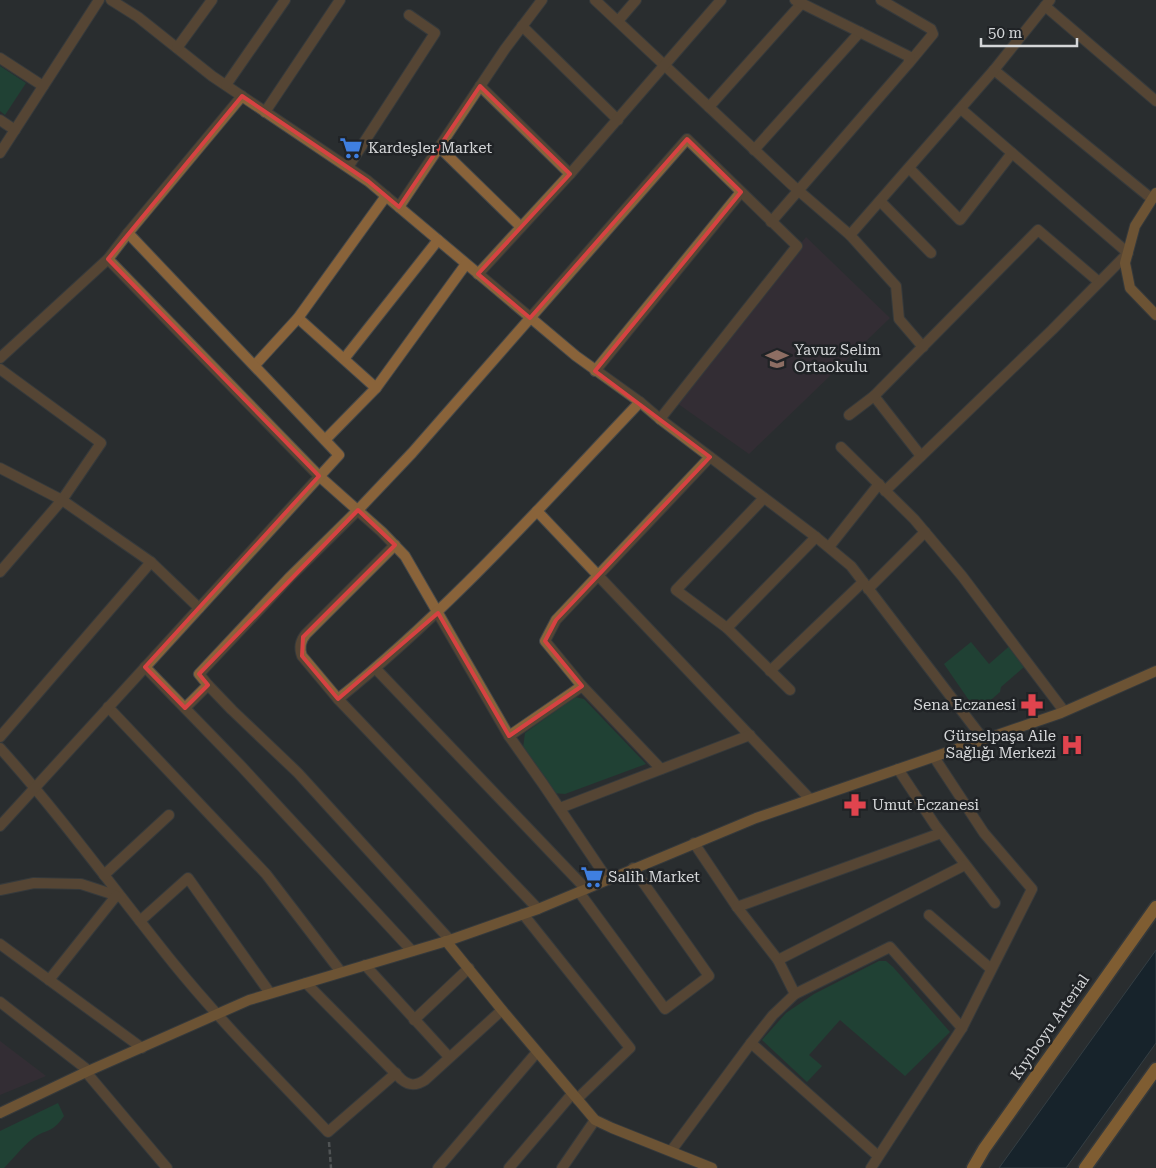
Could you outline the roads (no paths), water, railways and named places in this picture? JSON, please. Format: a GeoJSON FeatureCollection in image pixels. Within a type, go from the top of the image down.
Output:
{"type":"FeatureCollection","features":[{"type":"Feature","properties":{"kind":"main road"},"geometry":{"type":"LineString","coordinates":[[1154,196],[1135,226],[1125,263],[1130,288],[1156,315]]}},
{"type":"Feature","properties":{"kind":"main road"},"geometry":{"type":"LineString","coordinates":[[0,1113],[249,1000],[448,940],[538,909],[756,818],[1064,712],[1156,672]]}},
{"type":"Feature","properties":{"kind":"main road","name":"Kıyıboyu Arterial"},"geometry":{"type":"LineString","coordinates":[[973,1168],[990,1141],[1156,907]]}},
{"type":"Feature","properties":{"kind":"main road"},"geometry":{"type":"LineString","coordinates":[[448,940],[502,1010],[595,1120],[712,1168]]}},
{"type":"Feature","properties":{"kind":"main road"},"geometry":{"type":"LineString","coordinates":[[1084,1168],[1156,1069]]}},
{"type":"Feature","properties":{"kind":"street"},"geometry":{"type":"LineString","coordinates":[[0,153],[100,0]]}},
{"type":"Feature","properties":{"kind":"street"},"geometry":{"type":"LineString","coordinates":[[177,48],[212,0]]}},
{"type":"Feature","properties":{"kind":"street"},"geometry":{"type":"LineString","coordinates":[[226,85],[286,0]]}},
{"type":"Feature","properties":{"kind":"street"},"geometry":{"type":"LineString","coordinates":[[265,112],[340,0]]}},
{"type":"Feature","properties":{"kind":"street"},"geometry":{"type":"LineString","coordinates":[[399,207],[480,86],[542,0]]}},
{"type":"Feature","properties":{"kind":"street"},"geometry":{"type":"LineString","coordinates":[[595,0],[754,150],[850,235],[896,286],[899,320],[923,347]]}},
{"type":"Feature","properties":{"kind":"street"},"geometry":{"type":"LineString","coordinates":[[618,21],[636,0]]}},
{"type":"Feature","properties":{"kind":"street"},"geometry":{"type":"LineString","coordinates":[[478,274],[618,120],[721,0]]}},
{"type":"Feature","properties":{"kind":"street"},"geometry":{"type":"LineString","coordinates":[[771,222],[933,34],[931,30],[881,0]]}},
{"type":"Feature","properties":{"kind":"street"},"geometry":{"type":"LineString","coordinates":[[119,2],[226,85],[368,181],[595,371],[640,402],[851,566],[984,740]]}},
{"type":"Feature","properties":{"kind":"street"},"geometry":{"type":"LineString","coordinates":[[709,107],[799,2],[910,57],[908,64]]}},
{"type":"Feature","properties":{"kind":"street"},"geometry":{"type":"LineString","coordinates":[[850,235],[994,70],[1047,3],[1156,101]]}},
{"type":"Feature","properties":{"kind":"street"},"geometry":{"type":"LineString","coordinates":[[348,167],[435,33],[409,15]]}},
{"type":"Feature","properties":{"kind":"street"},"geometry":{"type":"LineString","coordinates":[[522,26],[618,120]]}},
{"type":"Feature","properties":{"kind":"street"},"geometry":{"type":"LineString","coordinates":[[754,150],[860,32]]}},
{"type":"Feature","properties":{"kind":"street"},"geometry":{"type":"LineString","coordinates":[[0,58],[43,86]]}},
{"type":"Feature","properties":{"kind":"street"},"geometry":{"type":"LineString","coordinates":[[994,70],[1154,196]]}},
{"type":"Feature","properties":{"kind":"street"},"geometry":{"type":"LineString","coordinates":[[480,86],[570,174]]}},
{"type":"Feature","properties":{"kind":"street"},"geometry":{"type":"LineString","coordinates":[[0,358],[108,259],[242,96]]}},
{"type":"Feature","properties":{"kind":"street"},"geometry":{"type":"LineString","coordinates":[[828,547],[882,488],[921,456],[1128,253],[960,109]]}},
{"type":"Feature","properties":{"kind":"street"},"geometry":{"type":"LineString","coordinates":[[0,120],[15,130]]}},
{"type":"Feature","properties":{"kind":"street"},"geometry":{"type":"LineString","coordinates":[[448,940],[298,773],[232,710],[199,674],[290,577],[412,453],[687,139],[797,246],[660,419]]}},
{"type":"Feature","properties":{"kind":"street"},"geometry":{"type":"LineString","coordinates":[[439,147],[521,227]]}},
{"type":"Feature","properties":{"kind":"street"},"geometry":{"type":"LineString","coordinates":[[909,168],[960,220],[1012,153]]}},
{"type":"Feature","properties":{"kind":"street"},"geometry":{"type":"LineString","coordinates":[[595,371],[741,192]]}},
{"type":"Feature","properties":{"kind":"street"},"geometry":{"type":"LineString","coordinates":[[255,365],[298,318],[386,196]]}},
{"type":"Feature","properties":{"kind":"street"},"geometry":{"type":"LineString","coordinates":[[880,202],[931,252]]}},
{"type":"Feature","properties":{"kind":"street"},"geometry":{"type":"LineString","coordinates":[[850,416],[874,396],[1038,230],[1099,282]]}},
{"type":"Feature","properties":{"kind":"street"},"geometry":{"type":"LineString","coordinates":[[0,826],[338,455],[255,365],[128,233]]}},
{"type":"Feature","properties":{"kind":"street"},"geometry":{"type":"LineString","coordinates":[[344,360],[438,240]]}},
{"type":"Feature","properties":{"kind":"street"},"geometry":{"type":"LineString","coordinates":[[108,259],[318,476],[395,545],[415,572],[509,736],[608,880]]}},
{"type":"Feature","properties":{"kind":"street"},"geometry":{"type":"LineString","coordinates":[[325,440],[376,388],[466,264]]}},
{"type":"Feature","properties":{"kind":"street"},"geometry":{"type":"LineString","coordinates":[[298,318],[376,388]]}},
{"type":"Feature","properties":{"kind":"street"},"geometry":{"type":"LineString","coordinates":[[0,369],[101,443],[62,500],[0,572]]}},
{"type":"Feature","properties":{"kind":"street"},"geometry":{"type":"LineString","coordinates":[[874,396],[921,456]]}},
{"type":"Feature","properties":{"kind":"street"},"geometry":{"type":"LineString","coordinates":[[338,699],[438,613],[640,402]]}},
{"type":"Feature","properties":{"kind":"street"},"geometry":{"type":"LineString","coordinates":[[841,447],[925,532],[962,576],[1064,712]]}},
{"type":"Feature","properties":{"kind":"street"},"geometry":{"type":"LineString","coordinates":[[661,769],[582,686],[545,641],[556,620],[710,457]]}},
{"type":"Feature","properties":{"kind":"street"},"geometry":{"type":"LineString","coordinates":[[0,468],[62,500],[152,562],[199,608]]}},
{"type":"Feature","properties":{"kind":"street"},"geometry":{"type":"LineString","coordinates":[[764,498],[676,590],[727,628],[790,690]]}},
{"type":"Feature","properties":{"kind":"street"},"geometry":{"type":"LineString","coordinates":[[536,511],[810,799]]}},
{"type":"Feature","properties":{"kind":"street"},"geometry":{"type":"LineString","coordinates":[[770,671],[925,532]]}},
{"type":"Feature","properties":{"kind":"street"},"geometry":{"type":"LineString","coordinates":[[727,628],[816,537]]}},
{"type":"Feature","properties":{"kind":"street"},"geometry":{"type":"LineString","coordinates":[[395,545],[306,634],[301,641],[300,651],[302,656],[338,699],[538,909]]}},
{"type":"Feature","properties":{"kind":"street"},"geometry":{"type":"LineString","coordinates":[[0,737],[152,562]]}},
{"type":"Feature","properties":{"kind":"street"},"geometry":{"type":"LineString","coordinates":[[145,667],[300,828],[412,951]]}},
{"type":"Feature","properties":{"kind":"street"},"geometry":{"type":"LineString","coordinates":[[376,668],[582,890],[665,1009],[709,976],[633,868]]}},
{"type":"Feature","properties":{"kind":"street"},"geometry":{"type":"LineString","coordinates":[[185,708],[208,685]]}},
{"type":"Feature","properties":{"kind":"street"},"geometry":{"type":"LineString","coordinates":[[509,736],[582,686]]}},
{"type":"Feature","properties":{"kind":"street"},"geometry":{"type":"LineString","coordinates":[[108,707],[266,874],[341,972]]}},
{"type":"Feature","properties":{"kind":"street"},"geometry":{"type":"LineString","coordinates":[[560,808],[750,735]]}},
{"type":"Feature","properties":{"kind":"street"},"geometry":{"type":"LineString","coordinates":[[0,748],[35,787],[104,874],[119,897],[174,964],[217,1014],[328,1132],[396,1073]]}},
{"type":"Feature","properties":{"kind":"street"},"geometry":{"type":"LineString","coordinates":[[871,1168],[962,1028],[1032,889],[984,833],[934,757]]}},
{"type":"Feature","properties":{"kind":"street"},"geometry":{"type":"LineString","coordinates":[[898,769],[940,833],[996,904]]}},
{"type":"Feature","properties":{"kind":"street"},"geometry":{"type":"LineString","coordinates":[[104,874],[169,815]]}},
{"type":"Feature","properties":{"kind":"street"},"geometry":{"type":"LineString","coordinates":[[737,906],[940,833]]}},
{"type":"Feature","properties":{"kind":"street"},"geometry":{"type":"LineString","coordinates":[[694,843],[737,906],[778,960],[794,994]]}},
{"type":"Feature","properties":{"kind":"street"},"geometry":{"type":"LineString","coordinates":[[778,960],[965,865]]}},
{"type":"Feature","properties":{"kind":"street"},"geometry":{"type":"LineString","coordinates":[[140,921],[188,878],[270,993]]}},
{"type":"Feature","properties":{"kind":"street"},"geometry":{"type":"LineString","coordinates":[[0,890],[34,883],[81,884],[119,897]]}},
{"type":"Feature","properties":{"kind":"street"},"geometry":{"type":"LineString","coordinates":[[49,980],[119,897]]}},
{"type":"Feature","properties":{"kind":"street"},"geometry":{"type":"LineString","coordinates":[[510,1168],[575,1096],[630,1048],[523,914]]}},
{"type":"Feature","properties":{"kind":"street"},"geometry":{"type":"LineString","coordinates":[[929,915],[992,969]]}},
{"type":"Feature","properties":{"kind":"street"},"geometry":{"type":"LineString","coordinates":[[0,944],[142,1048]]}},
{"type":"Feature","properties":{"kind":"street"},"geometry":{"type":"LineString","coordinates":[[671,1151],[772,1015],[794,994],[890,947],[962,1028]]}},
{"type":"Feature","properties":{"kind":"street"},"geometry":{"type":"LineString","coordinates":[[365,965],[449,1058]]}},
{"type":"Feature","properties":{"kind":"street"},"geometry":{"type":"LineString","coordinates":[[414,1020],[469,968]]}},
{"type":"Feature","properties":{"kind":"street"},"geometry":{"type":"LineString","coordinates":[[306,983],[406,1083],[413,1085],[419,1084],[502,1010]]}},
{"type":"Feature","properties":{"kind":"street"},"geometry":{"type":"LineString","coordinates":[[0,1002],[88,1072],[167,1168]]}},
{"type":"Feature","properties":{"kind":"street"},"geometry":{"type":"LineString","coordinates":[[751,1043],[878,1156]]}},
{"type":"Feature","properties":{"kind":"street"},"geometry":{"type":"LineString","coordinates":[[438,1168],[537,1052]]}},
{"type":"Feature","properties":{"kind":"street"},"geometry":{"type":"LineString","coordinates":[[562,1168],[595,1120]]}},
{"type":"Feature","properties":{"kind":"water"},"geometry":{"type":"Polygon","coordinates":[[[1156,950],[1156,1043],[1066,1168],[999,1168],[1156,950]]]}},
{"type":"Feature","properties":{"kind":"place","name":"Kardeşler Market"},"geometry":{"type":"Point","coordinates":[351,148]}},
{"type":"Feature","properties":{"kind":"place","name":"Yavuz Selim Ortaokulu"},"geometry":{"type":"Point","coordinates":[777,359]}},
{"type":"Feature","properties":{"kind":"place","name":"Sena Eczanesi"},"geometry":{"type":"Point","coordinates":[1032,705]}},
{"type":"Feature","properties":{"kind":"place","name":"Gürselpaşa Aile Sağlığı Merkezi"},"geometry":{"type":"Point","coordinates":[1072,745]}},
{"type":"Feature","properties":{"kind":"place","name":"Umut Eczanesi"},"geometry":{"type":"Point","coordinates":[855,805]}},
{"type":"Feature","properties":{"kind":"place","name":"Salih Market"},"geometry":{"type":"Point","coordinates":[592,877]}}]}
